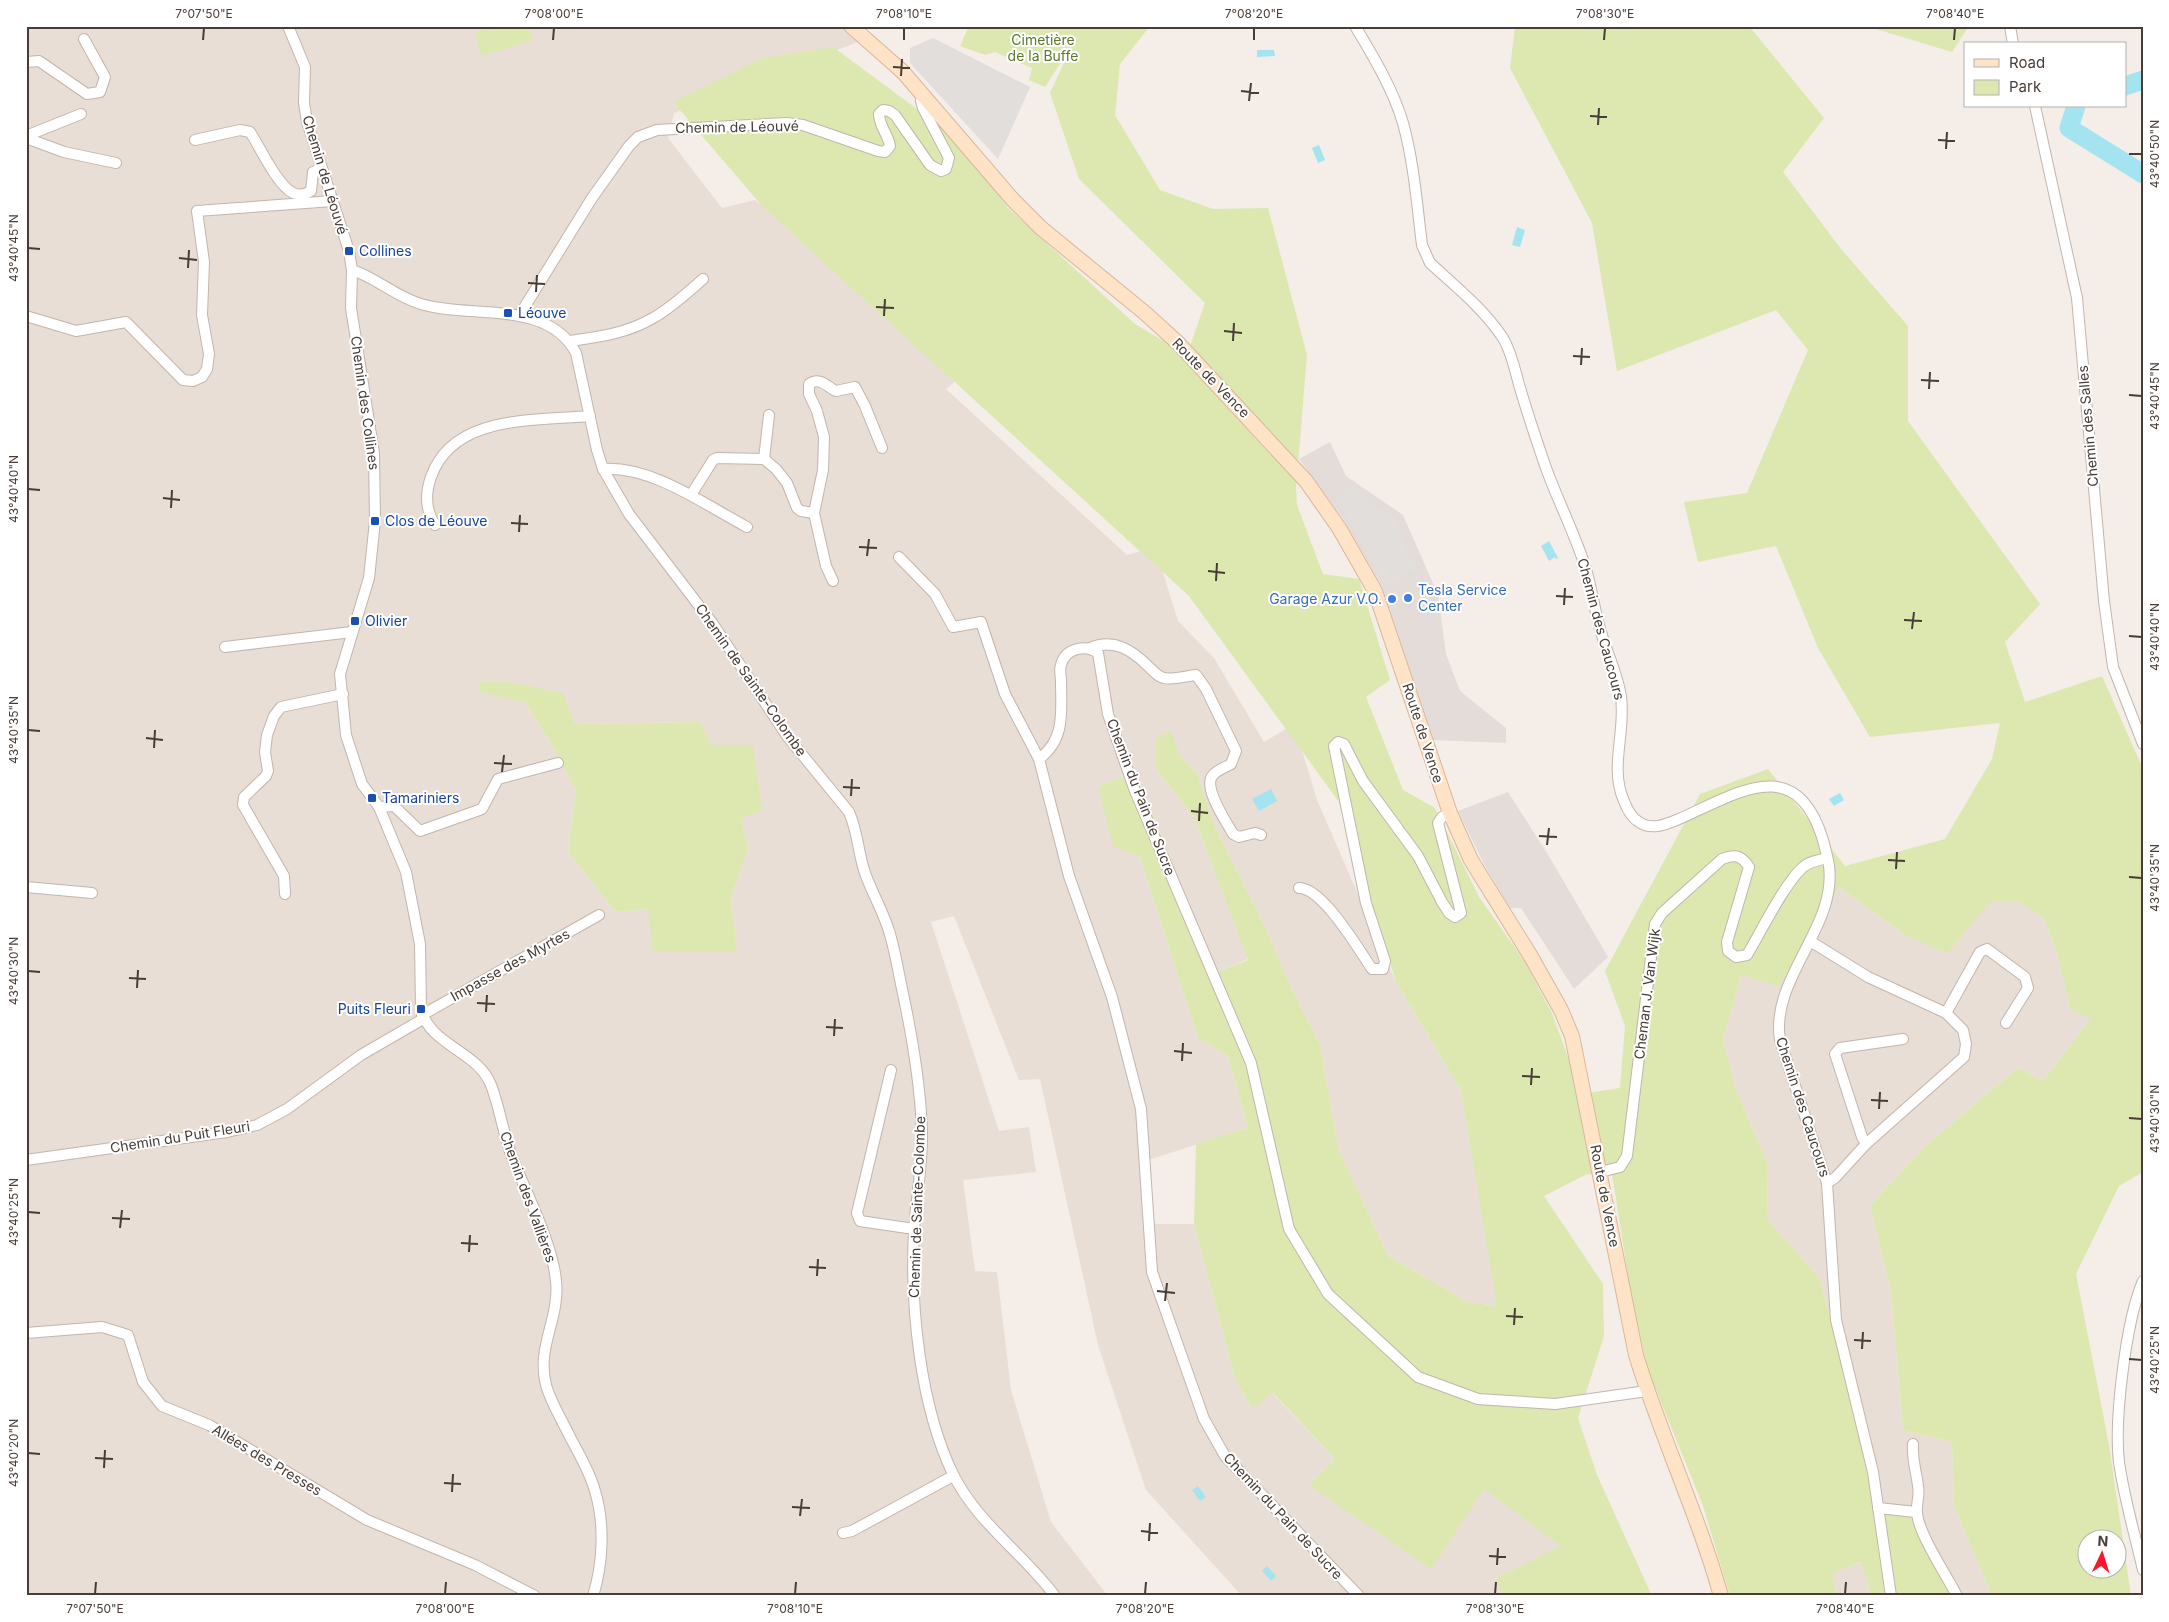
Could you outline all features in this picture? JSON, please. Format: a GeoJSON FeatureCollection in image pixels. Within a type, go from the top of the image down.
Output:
{"type":"FeatureCollection","features":[{"type":"Feature","properties":{"kind":"main road","name":"Route de Vence"},"geometry":{"type":"LineString","coordinates":[[851,26],[902,72],[1013,200],[1041,228],[1178,343],[1306,481],[1339,528],[1375,591],[1450,814],[1471,860],[1530,955],[1561,1010],[1572,1036],[1636,1355],[1647,1391],[1680,1476],[1721,1596]]}},
{"type":"Feature","properties":{"kind":"street","name":"Chemin de Léouvé"},"geometry":{"type":"LineString","coordinates":[[288,26],[305,67],[304,104],[306,122],[349,251],[352,270]]}},
{"type":"Feature","properties":{"kind":"street","name":"Chemin des Caucours"},"geometry":{"type":"LineString","coordinates":[[1355,26],[1389,90],[1402,122],[1409,150],[1422,245],[1426,256],[1430,263],[1480,310],[1496,328],[1508,348],[1546,468],[1578,546],[1586,570],[1596,618],[1621,695],[1622,711],[1618,783],[1627,807],[1640,824],[1651,826],[1667,824],[1739,793],[1766,786],[1778,786],[1796,795],[1811,812],[1822,839],[1829,866],[1826,899],[1810,941],[1780,1007],[1777,1024],[1780,1040],[1827,1183],[1836,1320],[1873,1472],[1891,1596]]}},
{"type":"Feature","properties":{"kind":"street"},"geometry":{"type":"LineString","coordinates":[[2010,26],[2013,42]]}},
{"type":"Feature","properties":{"kind":"street"},"geometry":{"type":"LineString","coordinates":[[26,62],[39,62],[87,94],[100,92],[105,77],[84,39]]}},
{"type":"Feature","properties":{"kind":"street","name":"Chemin de Léouvé"},"geometry":{"type":"LineString","coordinates":[[519,316],[592,198],[638,137],[658,130],[787,123],[803,125],[885,152],[890,146],[889,138],[879,120],[879,114],[883,110],[895,115],[930,165],[941,171],[946,169],[949,158],[923,108],[921,101],[923,95]]}},
{"type":"Feature","properties":{"kind":"street","name":"Chemin des Salles"},"geometry":{"type":"LineString","coordinates":[[2035,108],[2077,298],[2104,601],[2113,667],[2143,744]]}},
{"type":"Feature","properties":{"kind":"street"},"geometry":{"type":"LineString","coordinates":[[26,137],[81,114]]}},
{"type":"Feature","properties":{"kind":"street"},"geometry":{"type":"LineString","coordinates":[[195,140],[240,130],[250,132],[281,181],[292,193],[298,195],[311,191],[313,172],[322,169]]}},
{"type":"Feature","properties":{"kind":"street"},"geometry":{"type":"LineString","coordinates":[[26,137],[64,152],[116,163]]}},
{"type":"Feature","properties":{"kind":"street"},"geometry":{"type":"LineString","coordinates":[[26,316],[76,332],[126,322],[183,380],[193,381],[202,377],[207,369],[209,354],[202,316],[204,262],[196,211],[332,201]]}},
{"type":"Feature","properties":{"kind":"street"},"geometry":{"type":"LineString","coordinates":[[352,270],[422,305],[519,316],[560,332],[570,341],[576,352],[590,416],[510,423],[470,434],[454,443],[434,470],[429,485],[427,503],[430,517],[435,525]]}},
{"type":"Feature","properties":{"kind":"street","name":"Chemin des Collines"},"geometry":{"type":"LineString","coordinates":[[352,270],[351,308],[374,453],[375,484],[369,578],[340,674],[346,735],[362,784],[379,806],[406,872],[420,944],[424,1019]]}},
{"type":"Feature","properties":{"kind":"street"},"geometry":{"type":"LineString","coordinates":[[570,341],[628,330],[652,319],[703,279]]}},
{"type":"Feature","properties":{"kind":"street"},"geometry":{"type":"LineString","coordinates":[[833,580],[826,566],[814,513],[823,470],[824,437],[818,411],[809,394],[809,384],[815,380],[820,381],[836,391],[855,387],[882,448]]}},
{"type":"Feature","properties":{"kind":"street"},"geometry":{"type":"LineString","coordinates":[[764,459],[769,415]]}},
{"type":"Feature","properties":{"kind":"street","name":"Chemin de Sainte-Colombe"},"geometry":{"type":"LineString","coordinates":[[590,416],[604,469],[629,514],[713,624],[787,736],[843,803],[854,822],[867,880],[890,934],[911,1031],[922,1133],[914,1229],[913,1285],[915,1323],[928,1401],[953,1476],[974,1508],[999,1538],[1031,1566],[1055,1596]]}},
{"type":"Feature","properties":{"kind":"street"},"geometry":{"type":"LineString","coordinates":[[691,495],[713,460],[717,458],[764,459],[776,469],[787,483],[797,508],[801,511],[814,513]]}},
{"type":"Feature","properties":{"kind":"street"},"geometry":{"type":"LineString","coordinates":[[604,469],[635,471],[691,495],[747,527]]}},
{"type":"Feature","properties":{"kind":"street","name":"Chemin du Pain de Sucre"},"geometry":{"type":"LineString","coordinates":[[899,556],[935,594],[954,627],[980,622],[1005,694],[1039,758],[1069,876],[1112,997],[1140,1109],[1152,1272],[1204,1419],[1225,1456],[1359,1596]]}},
{"type":"Feature","properties":{"kind":"street"},"geometry":{"type":"LineString","coordinates":[[225,647],[352,632]]}},
{"type":"Feature","properties":{"kind":"street"},"geometry":{"type":"LineString","coordinates":[[1039,758],[1050,751],[1061,724],[1061,665],[1066,655],[1079,648],[1090,648],[1100,644],[1120,646],[1142,660],[1159,676],[1165,679],[1196,675],[1206,689],[1236,751],[1231,764],[1214,774],[1210,790],[1233,834],[1239,837],[1255,833],[1261,835]]}},
{"type":"Feature","properties":{"kind":"street","name":"Chemin du Pain de Sucre"},"geometry":{"type":"LineString","coordinates":[[1090,648],[1098,653],[1108,714],[1135,791],[1251,1063],[1288,1229],[1328,1294],[1418,1377],[1478,1399],[1555,1404],[1647,1391]]}},
{"type":"Feature","properties":{"kind":"street"},"geometry":{"type":"LineString","coordinates":[[285,894],[284,876],[243,805],[244,797],[266,776],[268,771],[265,752],[267,736],[274,716],[281,707],[342,694]]}},
{"type":"Feature","properties":{"kind":"street"},"geometry":{"type":"LineString","coordinates":[[1299,888],[1310,890],[1341,921],[1372,969],[1383,969],[1385,960],[1366,903],[1334,746],[1338,742],[1344,744],[1363,781],[1418,856],[1448,912],[1455,917],[1461,913],[1438,823],[1442,817],[1450,814]]}},
{"type":"Feature","properties":{"kind":"street"},"geometry":{"type":"LineString","coordinates":[[379,806],[394,806],[420,831],[482,809],[498,779],[558,763]]}},
{"type":"Feature","properties":{"kind":"street","name":"Cheman J. Van Wijk"},"geometry":{"type":"LineString","coordinates":[[1600,1172],[1620,1167],[1627,1156],[1655,924],[1662,912],[1722,859],[1733,855],[1743,858],[1749,867],[1727,942],[1728,951],[1736,957],[1747,956],[1790,882],[1802,867],[1817,860],[1827,858]]}},
{"type":"Feature","properties":{"kind":"street"},"geometry":{"type":"LineString","coordinates":[[26,887],[92,893]]}},
{"type":"Feature","properties":{"kind":"street","name":"Impasse des Myrtes"},"geometry":{"type":"LineString","coordinates":[[424,1019],[599,915]]}},
{"type":"Feature","properties":{"kind":"street"},"geometry":{"type":"LineString","coordinates":[[1810,941],[1868,977],[1946,1013],[1963,1030],[1966,1044],[1964,1057],[1866,1144],[1835,1178],[1827,1183]]}},
{"type":"Feature","properties":{"kind":"street"},"geometry":{"type":"LineString","coordinates":[[1946,1013],[1980,952],[1987,949],[2025,977],[2028,988],[2006,1023]]}},
{"type":"Feature","properties":{"kind":"street","name":"Chemin du Puit Fleuri"},"geometry":{"type":"LineString","coordinates":[[26,1160],[226,1132],[257,1125],[287,1109],[362,1055],[424,1019]]}},
{"type":"Feature","properties":{"kind":"street","name":"Chemin des Vallières"},"geometry":{"type":"LineString","coordinates":[[424,1019],[436,1033],[478,1065],[491,1084],[509,1148],[545,1240],[553,1268],[557,1296],[553,1319],[545,1344],[544,1372],[551,1398],[592,1481],[598,1502],[601,1548],[599,1570],[593,1596]]}},
{"type":"Feature","properties":{"kind":"street"},"geometry":{"type":"LineString","coordinates":[[1866,1144],[1862,1138],[1835,1054],[1840,1048],[1904,1039]]}},
{"type":"Feature","properties":{"kind":"street"},"geometry":{"type":"LineString","coordinates":[[891,1070],[857,1213],[860,1221],[914,1229]]}},
{"type":"Feature","properties":{"kind":"street"},"geometry":{"type":"LineString","coordinates":[[2143,1281],[2132,1313],[2126,1354],[2119,1434],[2119,1461],[2143,1570]]}},
{"type":"Feature","properties":{"kind":"street","name":"Allées des Presses"},"geometry":{"type":"LineString","coordinates":[[26,1334],[102,1327],[128,1335],[142,1382],[162,1406],[208,1425],[367,1520],[475,1565],[535,1596]]}},
{"type":"Feature","properties":{"kind":"street"},"geometry":{"type":"LineString","coordinates":[[1913,1444],[1912,1462],[1919,1490],[1916,1512],[1922,1532],[1957,1596]]}},
{"type":"Feature","properties":{"kind":"street"},"geometry":{"type":"LineString","coordinates":[[843,1533],[852,1531],[953,1476]]}},
{"type":"Feature","properties":{"kind":"street"},"geometry":{"type":"LineString","coordinates":[[1878,1508],[1916,1512]]}},
{"type":"Feature","properties":{"kind":"shaded area"},"geometry":{"type":"Polygon","coordinates":[[[26,26],[839,26],[858,42],[674,113],[668,138],[722,208],[755,200],[897,307],[958,379],[946,389],[1127,555],[1155,547],[1178,621],[1214,658],[1264,742],[1294,724],[1317,800],[1396,982],[1461,1090],[1498,1306],[1468,1302],[1388,1256],[1338,1148],[1320,1045],[1290,985],[1269,935],[1215,827],[1197,773],[1180,756],[1156,769],[1194,817],[1248,959],[1217,972],[1135,772],[1098,787],[1140,857],[1198,1038],[1228,1056],[1248,1128],[1148,1160],[1153,1224],[1194,1224],[1235,1379],[1252,1409],[1272,1393],[1335,1459],[1309,1485],[1484,1488],[1562,1546],[1495,1579],[1504,1596],[1242,1596],[1146,1490],[1098,1345],[1040,1079],[1019,1080],[954,916],[931,922],[999,1131],[1029,1127],[1036,1172],[963,1180],[975,1271],[997,1272],[1011,1390],[1051,1522],[1108,1596],[26,1596],[26,26]],[[525,702],[557,753],[576,792],[568,852],[616,912],[648,909],[737,951],[731,898],[748,848],[741,818],[700,722],[574,724],[525,702]]]}},
{"type":"Feature","properties":{"kind":"shaded area"},"geometry":{"type":"Polygon","coordinates":[[[933,38],[1030,87],[998,159],[910,63],[910,48],[933,38]]]}},
{"type":"Feature","properties":{"kind":"shaded area"},"geometry":{"type":"Polygon","coordinates":[[[1330,442],[1346,476],[1403,515],[1438,595],[1446,654],[1460,691],[1506,728],[1506,743],[1433,740],[1382,586],[1342,517],[1299,459],[1330,442]]]}},
{"type":"Feature","properties":{"kind":"shaded area"},"geometry":{"type":"Polygon","coordinates":[[[1352,486],[1395,519],[1416,570],[1386,587],[1335,498],[1352,486]]]}},
{"type":"Feature","properties":{"kind":"shaded area"},"geometry":{"type":"Polygon","coordinates":[[[1508,792],[1547,853],[1608,957],[1574,989],[1521,908],[1510,908],[1484,864],[1458,811],[1508,792]]]}},
{"type":"Feature","properties":{"kind":"shaded area"},"geometry":{"type":"Polygon","coordinates":[[[1839,887],[1905,935],[1991,900],[2018,901],[2044,919],[2057,953],[2091,1018],[2043,1081],[2018,1068],[1924,1147],[1870,1206],[1891,1291],[1903,1430],[1952,1442],[1954,1506],[1992,1596],[1953,1596],[1877,1504],[1820,1279],[1767,1219],[1768,1164],[1737,1093],[1723,1040],[1741,975],[1810,941],[1839,887]]]}},
{"type":"Feature","properties":{"kind":"shaded area"},"geometry":{"type":"Polygon","coordinates":[[[1862,1562],[1872,1596],[1836,1596],[1831,1573],[1862,1562]]]}},
{"type":"Feature","properties":{"kind":"green space"},"geometry":{"type":"Polygon","coordinates":[[[495,26],[529,26],[533,40],[482,56],[474,33],[495,26]]]}},
{"type":"Feature","properties":{"kind":"green space","name":"Cimetière de la Buffe"},"geometry":{"type":"Polygon","coordinates":[[[969,26],[1150,26],[1120,64],[1115,115],[1160,190],[1213,209],[1268,208],[1307,355],[1296,489],[1297,505],[1323,574],[1359,579],[1390,680],[1366,697],[1403,790],[1435,808],[1479,897],[1523,959],[1552,1013],[1581,1094],[1620,1088],[1625,1026],[1605,971],[1700,794],[1768,769],[1845,866],[1945,839],[1992,759],[2000,723],[1870,737],[1818,648],[1776,546],[1698,562],[1684,502],[1747,493],[1808,350],[1776,310],[1617,371],[1592,223],[1510,68],[1515,26],[1749,26],[1824,118],[1783,172],[1841,249],[1908,326],[1908,421],[2040,604],[2005,642],[2025,702],[2102,676],[2143,769],[2143,1172],[2119,1186],[2076,1274],[2109,1445],[2121,1530],[2076,1530],[2076,1580],[2126,1580],[2126,1562],[2131,1596],[1992,1596],[1954,1506],[1952,1442],[1903,1430],[1891,1291],[1870,1206],[1924,1147],[2018,1068],[2043,1081],[2091,1018],[2071,1010],[2057,953],[2044,919],[2018,901],[1991,901],[1947,953],[1905,935],[1839,887],[1810,941],[1778,986],[1741,975],[1723,1040],[1737,1093],[1768,1164],[1767,1219],[1820,1279],[1877,1504],[1904,1509],[1953,1596],[1872,1596],[1861,1562],[1832,1573],[1836,1596],[1730,1596],[1703,1506],[1648,1370],[1632,1300],[1612,1175],[1587,1174],[1544,1196],[1603,1284],[1604,1336],[1578,1418],[1597,1475],[1652,1596],[1504,1596],[1495,1579],[1561,1546],[1484,1489],[1431,1569],[1309,1485],[1335,1459],[1273,1393],[1252,1409],[1235,1379],[1194,1224],[1196,1144],[1248,1128],[1228,1056],[1198,1038],[1140,857],[1113,846],[1098,787],[1135,772],[1217,972],[1248,960],[1194,817],[1156,769],[1156,738],[1171,731],[1180,756],[1197,773],[1215,827],[1269,935],[1290,985],[1320,1045],[1338,1148],[1388,1256],[1468,1302],[1497,1306],[1461,1090],[1396,982],[1339,802],[1189,596],[763,207],[673,102],[763,58],[833,47],[959,140],[1008,208],[1135,324],[1187,355],[1205,303],[1079,179],[1050,93],[1072,45],[1045,87],[1029,80],[1032,68],[995,52],[985,55],[960,46],[969,26]]]}},
{"type":"Feature","properties":{"kind":"green space"},"geometry":{"type":"Polygon","coordinates":[[[1866,26],[1969,26],[1952,52],[1866,26]]]}},
{"type":"Feature","properties":{"kind":"green space"},"geometry":{"type":"Polygon","coordinates":[[[479,682],[509,682],[563,693],[574,724],[700,722],[711,745],[753,745],[762,811],[741,818],[748,848],[731,898],[737,951],[653,951],[648,909],[616,912],[568,852],[576,792],[557,753],[525,702],[480,692],[479,682]]]}},
{"type":"Feature","properties":{"kind":"water"},"geometry":{"type":"Polygon","coordinates":[[[1257,50],[1274,50],[1275,56],[1257,57],[1257,50]]]}},
{"type":"Feature","properties":{"kind":"water"},"geometry":{"type":"Polygon","coordinates":[[[1319,145],[1325,160],[1318,163],[1312,148],[1319,145]]]}},
{"type":"Feature","properties":{"kind":"water"},"geometry":{"type":"Polygon","coordinates":[[[1517,227],[1525,230],[1520,247],[1512,245],[1517,227]]]}},
{"type":"Feature","properties":{"kind":"water"},"geometry":{"type":"Polygon","coordinates":[[[1549,541],[1558,558],[1556,559],[1555,557],[1549,561],[1541,546],[1549,541]]]}},
{"type":"Feature","properties":{"kind":"water"},"geometry":{"type":"Polygon","coordinates":[[[1271,789],[1277,801],[1259,811],[1252,799],[1271,789]]]}},
{"type":"Feature","properties":{"kind":"water"},"geometry":{"type":"Polygon","coordinates":[[[1840,793],[1844,800],[1834,806],[1829,799],[1840,793]]]}},
{"type":"Feature","properties":{"kind":"water"},"geometry":{"type":"Polygon","coordinates":[[[1198,1486],[1206,1497],[1200,1501],[1192,1490],[1198,1486]]]}},
{"type":"Feature","properties":{"kind":"water"},"geometry":{"type":"Polygon","coordinates":[[[1267,1566],[1276,1576],[1271,1581],[1262,1571],[1267,1566]]]}},
{"type":"Feature","properties":{"kind":"waterway"},"geometry":{"type":"LineString","coordinates":[[2126,86],[2143,80]]}},
{"type":"Feature","properties":{"kind":"waterway"},"geometry":{"type":"LineString","coordinates":[[2075,108],[2069,128],[2143,174]]}},
{"type":"Feature","properties":{"kind":"place","name":"Collines"},"geometry":{"type":"Point","coordinates":[349,251]}},
{"type":"Feature","properties":{"kind":"place","name":"Léouve"},"geometry":{"type":"Point","coordinates":[508,313]}},
{"type":"Feature","properties":{"kind":"place","name":"Clos de Léouve"},"geometry":{"type":"Point","coordinates":[375,521]}},
{"type":"Feature","properties":{"kind":"place","name":"Tesla Service Center"},"geometry":{"type":"Point","coordinates":[1408,598]}},
{"type":"Feature","properties":{"kind":"place","name":"Garage Azur V.O."},"geometry":{"type":"Point","coordinates":[1392,599]}},
{"type":"Feature","properties":{"kind":"place","name":"Olivier"},"geometry":{"type":"Point","coordinates":[355,621]}},
{"type":"Feature","properties":{"kind":"place","name":"Tamariniers"},"geometry":{"type":"Point","coordinates":[372,798]}},
{"type":"Feature","properties":{"kind":"place","name":"Puits Fleuri"},"geometry":{"type":"Point","coordinates":[421,1009]}}]}
